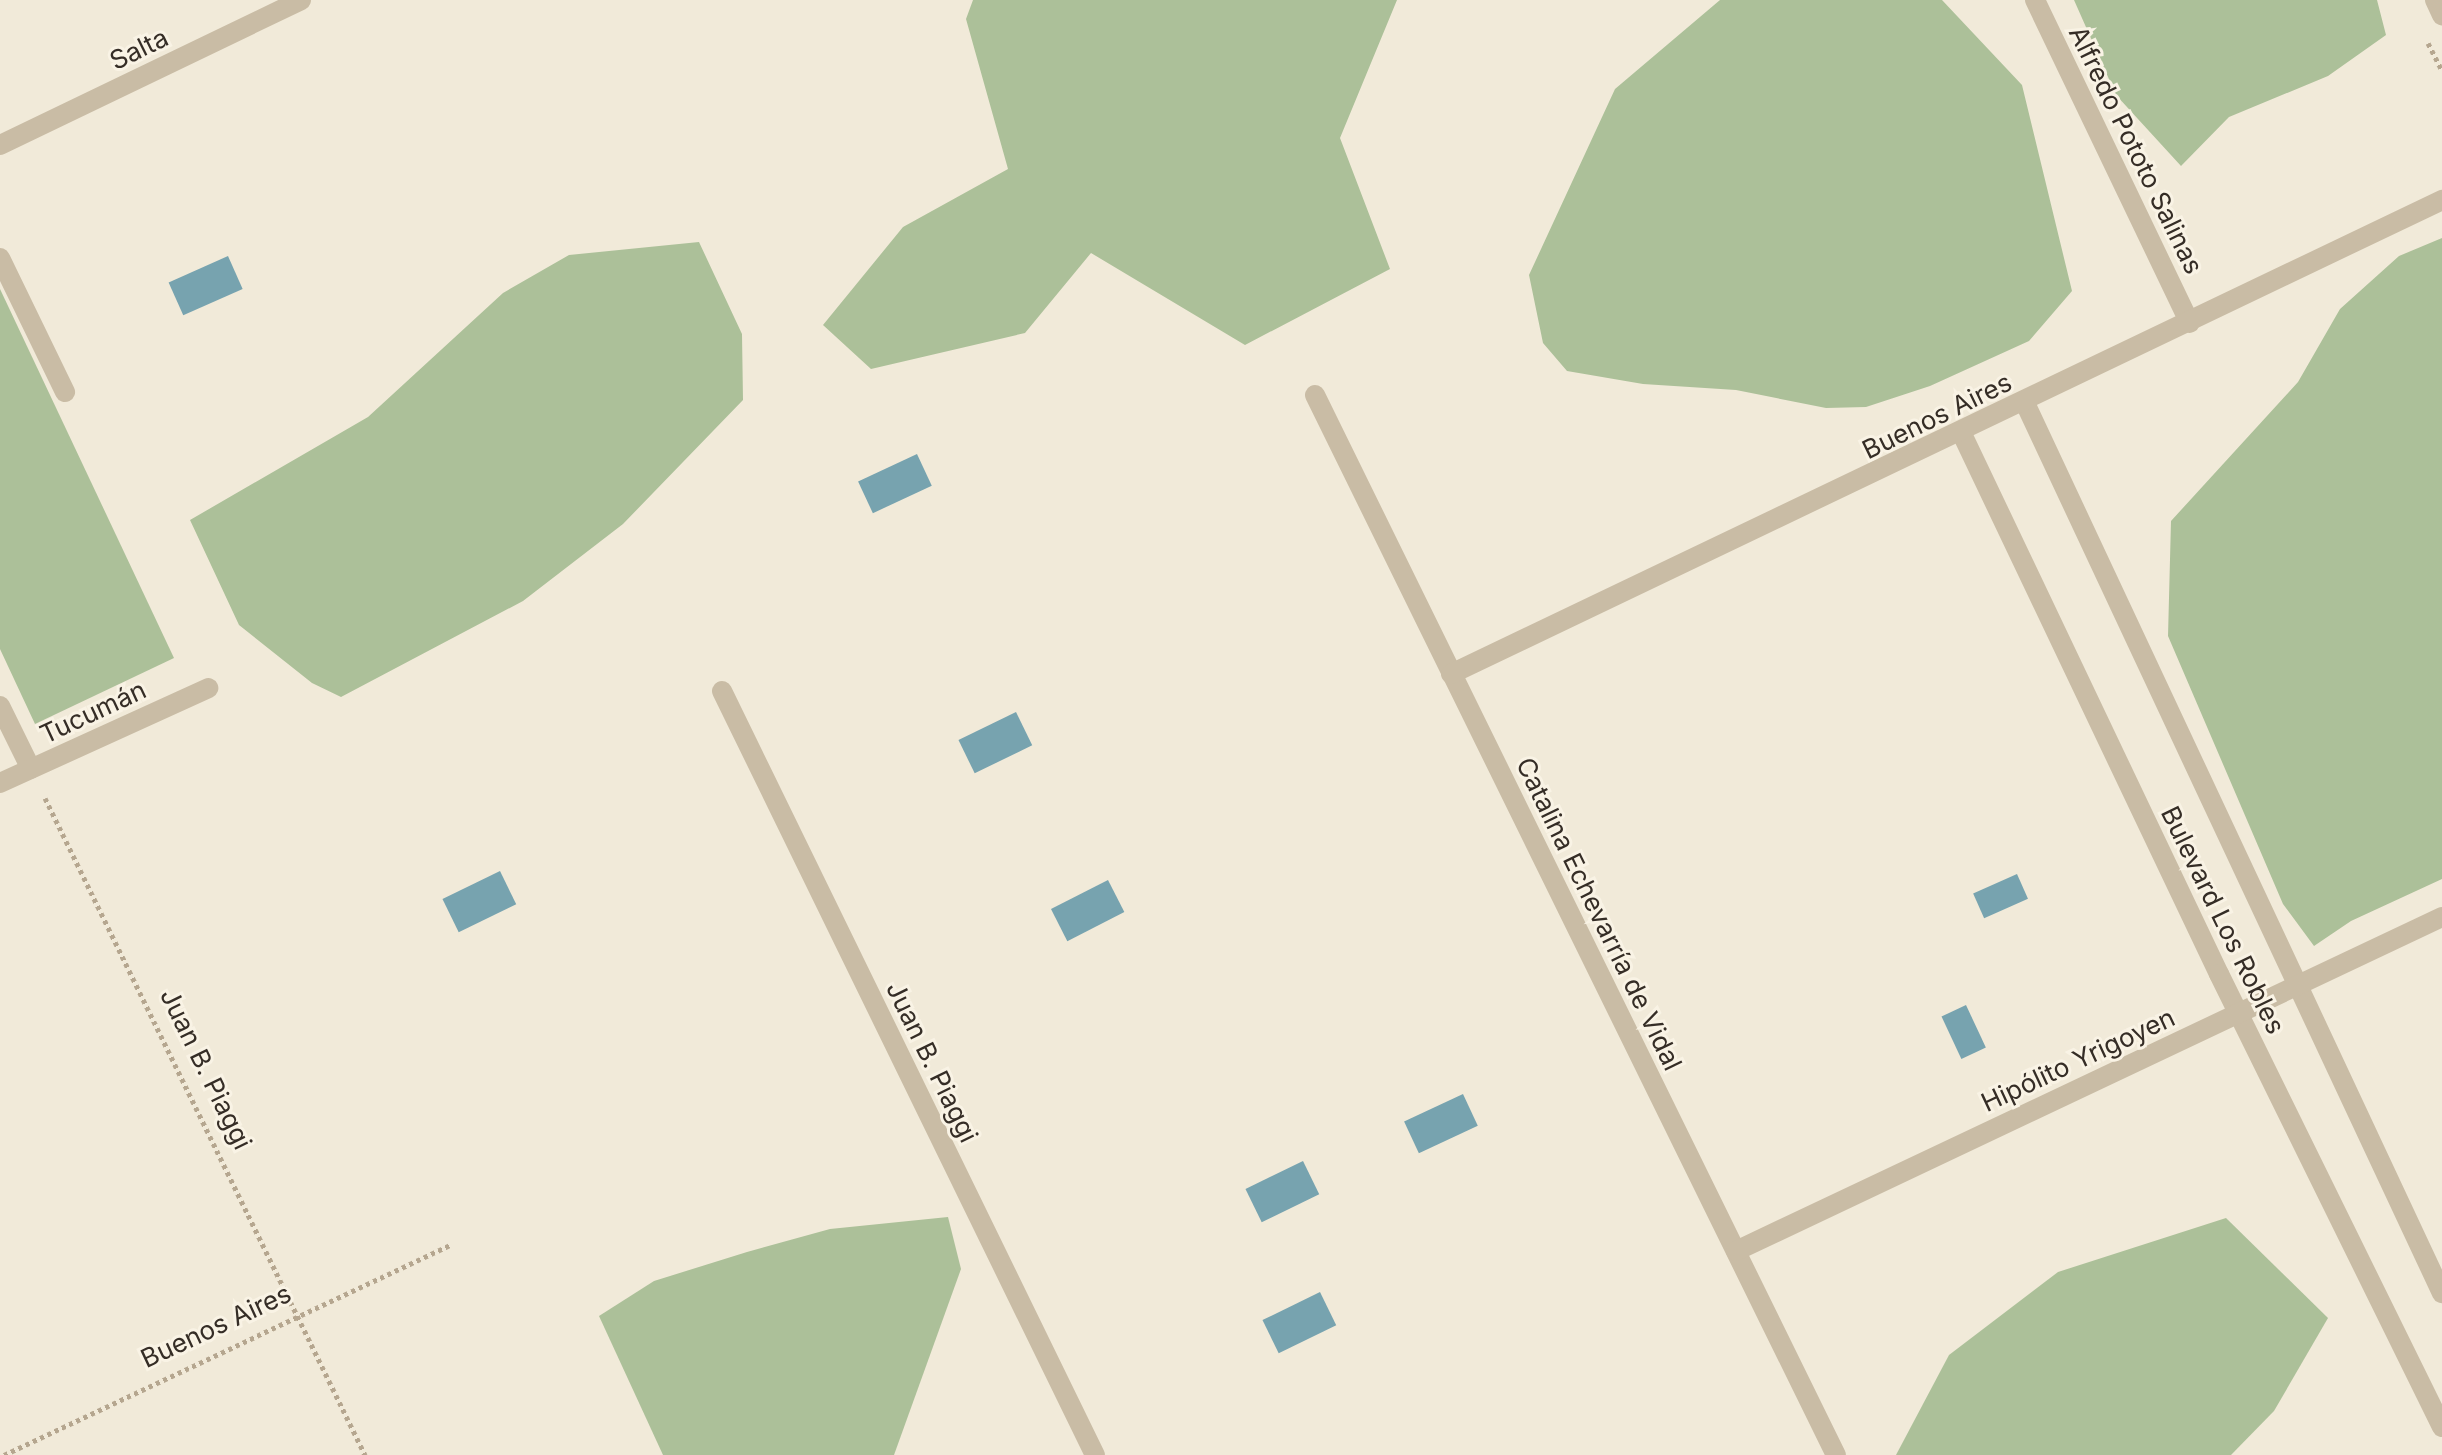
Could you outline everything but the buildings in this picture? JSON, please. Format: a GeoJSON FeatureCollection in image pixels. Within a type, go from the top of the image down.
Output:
{"type":"FeatureCollection","features":[{"type":"Feature","properties":{"kind":"street","name":"Salta"},"geometry":{"type":"LineString","coordinates":[[0,145],[301,0]]}},
{"type":"Feature","properties":{"kind":"street","name":"Alfredo Pototo Salinas"},"geometry":{"type":"LineString","coordinates":[[2035,0],[2190,323]]}},
{"type":"Feature","properties":{"kind":"street"},"geometry":{"type":"LineString","coordinates":[[2435,0],[2442,15]]}},
{"type":"Feature","properties":{"kind":"street","name":"Buenos Aires"},"geometry":{"type":"LineString","coordinates":[[1451,674],[1962,434],[2442,200]]}},
{"type":"Feature","properties":{"kind":"street"},"geometry":{"type":"LineString","coordinates":[[0,258],[65,392]]}},
{"type":"Feature","properties":{"kind":"street","name":"Catalina Echevarría de Vidal"},"geometry":{"type":"LineString","coordinates":[[1315,395],[1836,1455]]}},
{"type":"Feature","properties":{"kind":"street","name":"Bulevard Los Robles"},"geometry":{"type":"LineString","coordinates":[[2025,403],[2442,1293]]}},
{"type":"Feature","properties":{"kind":"street","name":"Bulevard Los Robles"},"geometry":{"type":"LineString","coordinates":[[1962,434],[2238,1014],[2442,1427]]}},
{"type":"Feature","properties":{"kind":"street","name":"Tucumán"},"geometry":{"type":"LineString","coordinates":[[0,783],[208,688]]}},
{"type":"Feature","properties":{"kind":"street","name":"Juan B. Piaggi"},"geometry":{"type":"LineString","coordinates":[[722,691],[1095,1455]]}},
{"type":"Feature","properties":{"kind":"street"},"geometry":{"type":"LineString","coordinates":[[0,706],[31,769]]}},
{"type":"Feature","properties":{"kind":"street","name":"Hipólito Yrigoyen"},"geometry":{"type":"LineString","coordinates":[[1736,1251],[2442,917]]}},
{"type":"Feature","properties":{"kind":"path","name":"Juan B. Piaggi"},"geometry":{"type":"LineString","coordinates":[[31,769],[365,1455]]}},
{"type":"Feature","properties":{"kind":"path","name":"Buenos Aires"},"geometry":{"type":"LineString","coordinates":[[4,1455],[450,1245]]}},
{"type":"Feature","properties":{"kind":"green space"},"geometry":{"type":"Polygon","coordinates":[[[973,0],[1397,0],[1340,138],[1390,269],[1245,345],[1091,253],[1025,333],[871,369],[823,325],[903,227],[1008,169],[966,19],[973,0]]]}},
{"type":"Feature","properties":{"kind":"green space"},"geometry":{"type":"Polygon","coordinates":[[[1720,0],[1942,0],[2022,85],[2072,291],[2029,341],[1930,386],[1866,407],[1826,408],[1736,390],[1643,384],[1567,371],[1543,343],[1529,275],[1615,89],[1720,0]]]}},
{"type":"Feature","properties":{"kind":"green space"},"geometry":{"type":"Polygon","coordinates":[[[2074,0],[2377,0],[2386,35],[2328,76],[2229,117],[2181,166],[2116,95],[2074,0]]]}},
{"type":"Feature","properties":{"kind":"green space"},"geometry":{"type":"Polygon","coordinates":[[[2442,238],[2442,879],[2351,921],[2314,946],[2283,904],[2168,636],[2171,521],[2298,382],[2340,309],[2399,256],[2442,238]]]}},
{"type":"Feature","properties":{"kind":"green space"},"geometry":{"type":"Polygon","coordinates":[[[699,242],[742,334],[743,400],[623,524],[523,601],[341,697],[312,683],[239,625],[190,520],[368,417],[503,293],[569,255],[699,242]]]}},
{"type":"Feature","properties":{"kind":"green space"},"geometry":{"type":"Polygon","coordinates":[[[0,289],[174,658],[35,724],[0,649],[0,289]]]}},
{"type":"Feature","properties":{"kind":"green space"},"geometry":{"type":"Polygon","coordinates":[[[948,1217],[961,1269],[894,1455],[663,1455],[599,1316],[654,1281],[747,1252],[830,1229],[948,1217]]]}},
{"type":"Feature","properties":{"kind":"green space"},"geometry":{"type":"Polygon","coordinates":[[[2226,1218],[2328,1318],[2274,1411],[2231,1455],[1896,1455],[1949,1355],[2058,1272],[2226,1218]]]}},
{"type":"Feature","properties":{"kind":"water"},"geometry":{"type":"Polygon","coordinates":[[[228,256],[243,289],[183,315],[169,282],[228,256]]]}},
{"type":"Feature","properties":{"kind":"water"},"geometry":{"type":"Polygon","coordinates":[[[917,454],[932,486],[873,513],[858,481],[917,454]]]}},
{"type":"Feature","properties":{"kind":"water"},"geometry":{"type":"Polygon","coordinates":[[[1016,712],[1032,745],[975,773],[958,740],[1016,712]]]}},
{"type":"Feature","properties":{"kind":"water"},"geometry":{"type":"Polygon","coordinates":[[[500,871],[516,904],[459,932],[442,899],[500,871]]]}},
{"type":"Feature","properties":{"kind":"water"},"geometry":{"type":"Polygon","coordinates":[[[2017,874],[2028,899],[1984,918],[1973,894],[2017,874]]]}},
{"type":"Feature","properties":{"kind":"water"},"geometry":{"type":"Polygon","coordinates":[[[1108,880],[1124,912],[1067,941],[1051,909],[1108,880]]]}},
{"type":"Feature","properties":{"kind":"water"},"geometry":{"type":"Polygon","coordinates":[[[1966,1005],[1986,1048],[1961,1059],[1942,1016],[1966,1005]]]}},
{"type":"Feature","properties":{"kind":"water"},"geometry":{"type":"Polygon","coordinates":[[[1463,1094],[1478,1126],[1419,1153],[1404,1121],[1463,1094]]]}},
{"type":"Feature","properties":{"kind":"water"},"geometry":{"type":"Polygon","coordinates":[[[1303,1161],[1319,1194],[1262,1222],[1245,1189],[1303,1161]]]}},
{"type":"Feature","properties":{"kind":"water"},"geometry":{"type":"Polygon","coordinates":[[[1320,1292],[1336,1325],[1279,1353],[1262,1320],[1320,1292]]]}}]}
